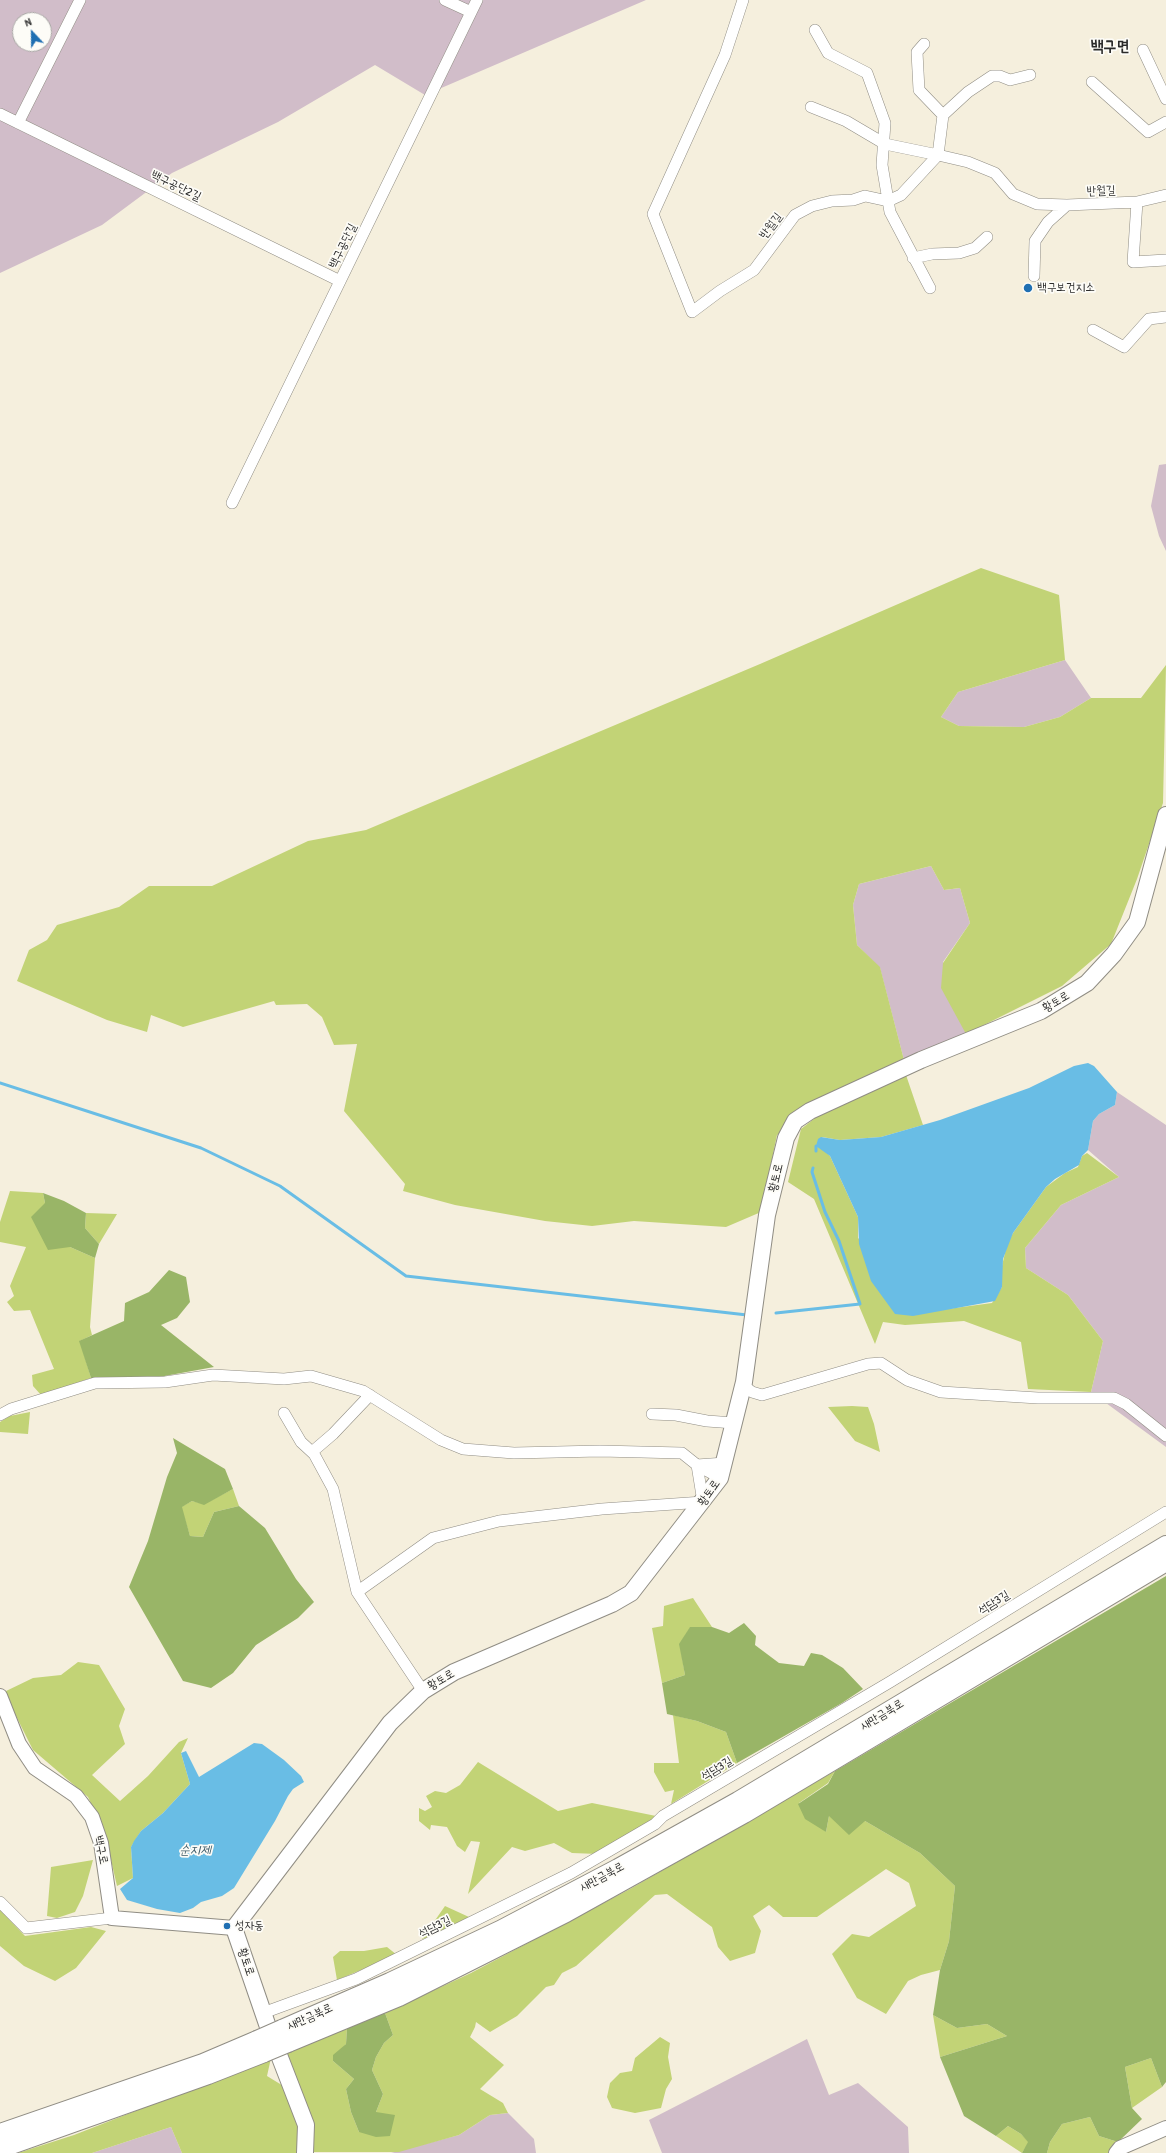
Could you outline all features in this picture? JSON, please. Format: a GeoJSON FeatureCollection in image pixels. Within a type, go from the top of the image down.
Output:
{"type":"FeatureCollection","features":[{"type":"Feature","properties":{"kind":"highway","name":"새만금북로"},"geometry":{"type":"LineString","coordinates":[[285,2036],[390,1982],[500,1930],[618,1868],[745,1797],[1166,1545]]}},
{"type":"Feature","properties":{"kind":"highway","name":"새만금북로"},"geometry":{"type":"LineString","coordinates":[[0,2149],[208,2075],[261,2046],[285,2036],[399,1997],[573,1909],[744,1814],[1166,1562]]}},
{"type":"Feature","properties":{"kind":"highway","name":"새만금북로"},"geometry":{"type":"LineString","coordinates":[[0,2133],[203,2063],[261,2046]]}},
{"type":"Feature","properties":{"kind":"main road","name":"황토로"},"geometry":{"type":"LineString","coordinates":[[305,2153],[306,2125],[263,2013],[234,1928],[390,1723],[423,1691],[454,1672],[612,1604],[631,1593],[704,1502],[722,1471],[743,1385],[767,1215],[786,1138],[795,1121],[810,1111],[914,1064],[1041,1011],[1087,983],[1114,954],[1137,922],[1166,815]]}},
{"type":"Feature","properties":{"kind":"street"},"geometry":{"type":"LineString","coordinates":[[18,123],[80,0]]}},
{"type":"Feature","properties":{"kind":"street"},"geometry":{"type":"LineString","coordinates":[[446,0],[471,12]]}},
{"type":"Feature","properties":{"kind":"street","name":"백구공단길"},"geometry":{"type":"LineString","coordinates":[[232,503],[477,0]]}},
{"type":"Feature","properties":{"kind":"street","name":"반월길"},"geometry":{"type":"LineString","coordinates":[[743,0],[725,55],[653,214],[692,312],[720,291],[754,270],[795,215],[812,206],[832,201],[853,200],[865,196],[888,201]]}},
{"type":"Feature","properties":{"kind":"street"},"geometry":{"type":"LineString","coordinates":[[815,30],[828,53],[867,73],[885,123],[882,165],[890,212],[930,288]]}},
{"type":"Feature","properties":{"kind":"street"},"geometry":{"type":"LineString","coordinates":[[924,44],[917,52],[919,90],[943,115]]}},
{"type":"Feature","properties":{"kind":"street"},"geometry":{"type":"LineString","coordinates":[[1143,50],[1166,99]]}},
{"type":"Feature","properties":{"kind":"street"},"geometry":{"type":"LineString","coordinates":[[888,201],[901,195],[938,155],[943,115],[968,92],[992,76],[1000,76],[1010,80],[1030,75]]}},
{"type":"Feature","properties":{"kind":"street"},"geometry":{"type":"LineString","coordinates":[[1092,82],[1148,132],[1166,122]]}},
{"type":"Feature","properties":{"kind":"street","name":"반월길"},"geometry":{"type":"LineString","coordinates":[[812,106],[846,121],[884,144],[968,162],[996,173],[1013,194],[1037,204],[1067,205],[1137,202],[1166,195]]}},
{"type":"Feature","properties":{"kind":"street","name":"백구공단2길"},"geometry":{"type":"LineString","coordinates":[[0,114],[340,281]]}},
{"type":"Feature","properties":{"kind":"street"},"geometry":{"type":"LineString","coordinates":[[1137,202],[1133,262],[1166,260]]}},
{"type":"Feature","properties":{"kind":"street"},"geometry":{"type":"LineString","coordinates":[[1034,276],[1035,241],[1048,222],[1067,205]]}},
{"type":"Feature","properties":{"kind":"street"},"geometry":{"type":"LineString","coordinates":[[913,258],[932,254],[960,253],[975,248],[987,237]]}},
{"type":"Feature","properties":{"kind":"street"},"geometry":{"type":"LineString","coordinates":[[1093,330],[1124,347],[1149,319],[1166,317]]}},
{"type":"Feature","properties":{"kind":"street"},"geometry":{"type":"LineString","coordinates":[[743,1385],[752,1392],[762,1395],[868,1364],[882,1363],[907,1380],[941,1392],[1038,1398],[1114,1398],[1126,1404],[1166,1436]]}},
{"type":"Feature","properties":{"kind":"street"},"geometry":{"type":"LineString","coordinates":[[0,1415],[11,1408],[95,1383],[165,1382],[213,1375],[284,1379],[311,1376],[363,1390],[441,1440],[463,1449],[514,1453],[600,1451],[682,1453],[697,1465],[722,1471]]}},
{"type":"Feature","properties":{"kind":"street"},"geometry":{"type":"LineString","coordinates":[[312,1452],[333,1434],[370,1395]]}},
{"type":"Feature","properties":{"kind":"street"},"geometry":{"type":"LineString","coordinates":[[284,1413],[301,1442],[312,1452],[333,1489],[357,1592],[423,1691]]}},
{"type":"Feature","properties":{"kind":"street"},"geometry":{"type":"LineString","coordinates":[[652,1414],[676,1415],[707,1421],[734,1423]]}},
{"type":"Feature","properties":{"kind":"street"},"geometry":{"type":"LineString","coordinates":[[357,1592],[433,1538],[499,1521],[602,1509],[704,1502],[697,1465]]}},
{"type":"Feature","properties":{"kind":"street","name":"석담3길"},"geometry":{"type":"LineString","coordinates":[[263,2013],[356,1979],[571,1873],[655,1824],[663,1816],[890,1682],[1166,1512]]}},
{"type":"Feature","properties":{"kind":"street","name":"백구로"},"geometry":{"type":"LineString","coordinates":[[0,1696],[19,1744],[35,1768],[76,1796],[92,1817],[101,1843],[112,1918]]}},
{"type":"Feature","properties":{"kind":"street"},"geometry":{"type":"LineString","coordinates":[[0,1902],[26,1928],[112,1918],[234,1928]]}},
{"type":"Feature","properties":{"kind":"street"},"geometry":{"type":"LineString","coordinates":[[1116,2153],[1120,2148],[1166,2128]]}},
{"type":"Feature","properties":{"kind":"shaded area"},"geometry":{"type":"Polygon","coordinates":[[[0,0],[646,0],[425,95],[375,65],[278,122],[172,173],[102,225],[0,273],[0,0]]]}},
{"type":"Feature","properties":{"kind":"shaded area"},"geometry":{"type":"Polygon","coordinates":[[[1166,464],[1166,551],[1159,536],[1151,506],[1159,465],[1166,464]]]}},
{"type":"Feature","properties":{"kind":"shaded area"},"geometry":{"type":"Polygon","coordinates":[[[1065,660],[1091,698],[1060,717],[1024,727],[959,726],[941,717],[958,692],[1065,660]]]}},
{"type":"Feature","properties":{"kind":"shaded area"},"geometry":{"type":"Polygon","coordinates":[[[931,866],[944,890],[960,888],[970,923],[943,962],[966,1034],[904,1060],[880,968],[857,945],[853,905],[859,884],[931,866]]]}},
{"type":"Feature","properties":{"kind":"shaded area"},"geometry":{"type":"Polygon","coordinates":[[[1117,1092],[1166,1125],[1166,1447],[1091,1392],[1103,1341],[1068,1295],[1026,1268],[1025,1248],[1061,1205],[1119,1177],[1088,1150],[1093,1121],[1099,1114],[1115,1105],[1117,1092]]]}},
{"type":"Feature","properties":{"kind":"shaded area"},"geometry":{"type":"Polygon","coordinates":[[[807,2039],[829,2095],[858,2083],[908,2127],[909,2153],[662,2153],[649,2120],[807,2039]]]}},
{"type":"Feature","properties":{"kind":"shaded area"},"geometry":{"type":"Polygon","coordinates":[[[508,2113],[534,2139],[536,2153],[391,2153],[459,2135],[490,2115],[508,2113]]]}},
{"type":"Feature","properties":{"kind":"shaded area"},"geometry":{"type":"Polygon","coordinates":[[[171,2127],[182,2153],[92,2153],[171,2127]]]}},
{"type":"Feature","properties":{"kind":"green space"},"geometry":{"type":"Polygon","coordinates":[[[981,568],[1059,595],[1065,660],[958,692],[941,717],[959,726],[1024,727],[1060,717],[1091,698],[1141,698],[1166,665],[1163,803],[1137,879],[1111,944],[1062,986],[966,1034],[941,988],[943,963],[970,923],[960,888],[944,890],[931,866],[859,884],[853,905],[857,945],[880,967],[904,1060],[777,1135],[761,1212],[726,1227],[634,1221],[592,1226],[545,1221],[455,1205],[403,1191],[405,1184],[344,1111],[357,1044],[334,1045],[322,1017],[307,1004],[276,1005],[274,1001],[183,1027],[151,1015],[147,1032],[107,1020],[17,981],[29,950],[47,940],[57,925],[119,907],[149,886],[212,886],[308,841],[366,830],[760,664],[981,568]]]}},
{"type":"Feature","properties":{"kind":"green space"},"geometry":{"type":"Polygon","coordinates":[[[906,1075],[923,1125],[881,1137],[840,1140],[822,1137],[826,1152],[830,1156],[858,1217],[858,1238],[940,1310],[992,1303],[1002,1287],[1002,1266],[1007,1244],[1013,1233],[1046,1187],[1065,1173],[1078,1167],[1082,1156],[1087,1153],[1119,1177],[1061,1205],[1025,1248],[1026,1268],[1068,1295],[1103,1341],[1091,1392],[1028,1389],[1021,1342],[964,1321],[905,1325],[883,1322],[875,1344],[814,1199],[788,1182],[801,1129],[819,1115],[906,1075]]]}},
{"type":"Feature","properties":{"kind":"green space"},"geometry":{"type":"Polygon","coordinates":[[[10,1191],[43,1193],[45,1203],[70,1247],[95,1258],[90,1327],[92,1335],[80,1341],[91,1378],[41,1395],[33,1386],[32,1375],[54,1369],[30,1310],[14,1311],[7,1302],[14,1296],[10,1286],[26,1247],[0,1242],[0,1222],[10,1191]]]}},
{"type":"Feature","properties":{"kind":"green space"},"geometry":{"type":"Polygon","coordinates":[[[43,1193],[64,1201],[86,1213],[85,1228],[99,1244],[95,1258],[70,1247],[48,1250],[31,1217],[45,1203],[43,1193]]]}},
{"type":"Feature","properties":{"kind":"green space"},"geometry":{"type":"Polygon","coordinates":[[[86,1213],[117,1214],[99,1244],[85,1228],[86,1213]]]}},
{"type":"Feature","properties":{"kind":"green space"},"geometry":{"type":"Polygon","coordinates":[[[169,1270],[186,1277],[190,1302],[177,1318],[161,1325],[214,1367],[159,1377],[91,1378],[79,1341],[124,1321],[125,1303],[149,1292],[169,1270]]]}},
{"type":"Feature","properties":{"kind":"green space"},"geometry":{"type":"Polygon","coordinates":[[[828,1407],[868,1407],[874,1424],[880,1452],[855,1441],[828,1407]]]}},
{"type":"Feature","properties":{"kind":"green space"},"geometry":{"type":"Polygon","coordinates":[[[30,1412],[28,1434],[0,1432],[0,1422],[10,1416],[30,1412]]]}},
{"type":"Feature","properties":{"kind":"green space"},"geometry":{"type":"Polygon","coordinates":[[[173,1438],[225,1469],[233,1489],[204,1505],[192,1501],[182,1507],[190,1536],[203,1537],[214,1512],[239,1506],[265,1528],[296,1579],[314,1602],[298,1618],[256,1645],[233,1673],[211,1688],[183,1681],[129,1587],[148,1541],[167,1477],[177,1453],[173,1438]]]}},
{"type":"Feature","properties":{"kind":"green space"},"geometry":{"type":"Polygon","coordinates":[[[233,1489],[239,1506],[214,1512],[203,1537],[190,1536],[181,1507],[192,1501],[204,1504],[233,1489]]]}},
{"type":"Feature","properties":{"kind":"green space"},"geometry":{"type":"Polygon","coordinates":[[[1166,1576],[1166,2082],[1162,2087],[1151,2058],[1125,2067],[1132,2108],[1142,2119],[1118,2142],[1099,2136],[1090,2117],[1062,2124],[1050,2142],[1047,2153],[1022,2153],[1028,2142],[1021,2134],[1008,2126],[996,2136],[964,2116],[940,2057],[1007,2036],[987,2024],[957,2028],[933,2015],[940,1970],[949,1941],[955,1886],[920,1853],[865,1821],[849,1835],[829,1816],[826,1832],[805,1819],[798,1804],[828,1784],[835,1771],[1166,1576]]]}},
{"type":"Feature","properties":{"kind":"green space"},"geometry":{"type":"Polygon","coordinates":[[[693,1598],[712,1627],[690,1628],[680,1644],[685,1675],[662,1683],[652,1628],[663,1626],[664,1606],[693,1598]]]}},
{"type":"Feature","properties":{"kind":"green space"},"geometry":{"type":"Polygon","coordinates":[[[744,1623],[756,1636],[755,1645],[779,1663],[804,1666],[811,1653],[822,1655],[843,1668],[863,1689],[842,1703],[737,1763],[726,1732],[697,1721],[667,1714],[662,1683],[685,1675],[679,1644],[690,1627],[712,1627],[729,1633],[744,1623]]]}},
{"type":"Feature","properties":{"kind":"green space"},"geometry":{"type":"Polygon","coordinates":[[[78,1662],[99,1665],[125,1709],[119,1726],[125,1744],[92,1775],[120,1801],[148,1776],[179,1742],[188,1738],[181,1753],[190,1784],[163,1813],[141,1831],[131,1847],[133,1878],[117,1886],[105,1834],[88,1797],[33,1750],[4,1692],[33,1678],[61,1675],[78,1662]]]}},
{"type":"Feature","properties":{"kind":"green space"},"geometry":{"type":"Polygon","coordinates":[[[673,1715],[697,1721],[726,1732],[737,1763],[671,1804],[674,1790],[665,1792],[654,1772],[654,1763],[679,1763],[673,1715]]]}},
{"type":"Feature","properties":{"kind":"green space"},"geometry":{"type":"Polygon","coordinates":[[[478,1762],[558,1811],[592,1803],[656,1816],[649,1824],[598,1854],[572,1853],[554,1843],[525,1851],[512,1847],[468,1894],[480,1842],[471,1841],[465,1852],[457,1846],[447,1827],[431,1825],[430,1830],[419,1821],[419,1808],[425,1811],[432,1807],[426,1796],[435,1791],[446,1793],[460,1785],[478,1762]]]}},
{"type":"Feature","properties":{"kind":"green space"},"geometry":{"type":"Polygon","coordinates":[[[835,1771],[828,1783],[799,1803],[826,1832],[829,1816],[865,1821],[920,1853],[955,1886],[949,1941],[940,1970],[921,1975],[908,1981],[886,2014],[857,1998],[832,1954],[852,1934],[869,1937],[916,1906],[909,1883],[886,1869],[817,1917],[783,1917],[769,1905],[753,1916],[761,1931],[755,1953],[730,1961],[718,1947],[712,1927],[667,1894],[655,1895],[576,1966],[562,1973],[554,1985],[546,1987],[517,2016],[490,2032],[476,2022],[470,2037],[504,2065],[480,2089],[503,2103],[508,2113],[490,2115],[459,2135],[399,2152],[311,2152],[286,2053],[347,2028],[346,2044],[333,2061],[354,2079],[346,2089],[351,2112],[359,2132],[376,2112],[383,2094],[372,2070],[376,2057],[384,2043],[393,2035],[385,2013],[471,1973],[630,1889],[835,1771]]]}},
{"type":"Feature","properties":{"kind":"green space"},"geometry":{"type":"Polygon","coordinates":[[[93,1860],[83,1896],[75,1912],[57,1918],[47,1916],[51,1867],[93,1860]]]}},
{"type":"Feature","properties":{"kind":"green space"},"geometry":{"type":"Polygon","coordinates":[[[445,1906],[469,1917],[436,1935],[422,1939],[445,1906]]]}},
{"type":"Feature","properties":{"kind":"green space"},"geometry":{"type":"Polygon","coordinates":[[[0,1910],[25,1936],[91,1927],[106,1931],[76,1968],[55,1981],[24,1966],[0,1946],[0,1910]]]}},
{"type":"Feature","properties":{"kind":"green space"},"geometry":{"type":"Polygon","coordinates":[[[387,1947],[397,1955],[337,1980],[333,1957],[340,1951],[364,1951],[387,1947]]]}},
{"type":"Feature","properties":{"kind":"green space"},"geometry":{"type":"Polygon","coordinates":[[[385,2013],[393,2035],[384,2043],[376,2057],[372,2070],[383,2094],[376,2112],[395,2115],[390,2136],[376,2137],[359,2132],[351,2112],[346,2089],[354,2079],[333,2061],[333,2055],[346,2044],[347,2028],[385,2013]]]}},
{"type":"Feature","properties":{"kind":"green space"},"geometry":{"type":"Polygon","coordinates":[[[933,2015],[957,2028],[987,2024],[1007,2036],[940,2057],[933,2015]]]}},
{"type":"Feature","properties":{"kind":"green space"},"geometry":{"type":"Polygon","coordinates":[[[660,2037],[670,2043],[668,2057],[672,2079],[666,2089],[661,2108],[635,2113],[612,2108],[607,2097],[610,2083],[620,2073],[632,2071],[635,2058],[660,2037]]]}},
{"type":"Feature","properties":{"kind":"green space"},"geometry":{"type":"Polygon","coordinates":[[[271,2058],[267,2076],[285,2087],[295,2109],[299,2135],[296,2153],[182,2153],[171,2127],[92,2153],[18,2153],[74,2135],[271,2058]]]}},
{"type":"Feature","properties":{"kind":"green space"},"geometry":{"type":"Polygon","coordinates":[[[1151,2058],[1162,2087],[1132,2108],[1125,2067],[1151,2058]]]}},
{"type":"Feature","properties":{"kind":"green space"},"geometry":{"type":"Polygon","coordinates":[[[1090,2117],[1099,2136],[1118,2142],[1108,2153],[1047,2153],[1050,2142],[1062,2124],[1090,2117]]]}},
{"type":"Feature","properties":{"kind":"green space"},"geometry":{"type":"Polygon","coordinates":[[[1008,2126],[1021,2134],[1029,2142],[1022,2153],[996,2136],[1008,2126]]]}},
{"type":"Feature","properties":{"kind":"water"},"geometry":{"type":"Polygon","coordinates":[[[1088,1063],[1094,1066],[1117,1092],[1115,1105],[1099,1114],[1093,1121],[1088,1150],[1082,1156],[1079,1165],[1055,1179],[1046,1187],[1013,1233],[1003,1259],[1002,1287],[995,1301],[913,1316],[895,1314],[871,1281],[859,1244],[858,1217],[830,1156],[816,1146],[818,1139],[821,1137],[840,1140],[881,1137],[940,1120],[1029,1088],[1074,1066],[1088,1063]]]}},
{"type":"Feature","properties":{"kind":"water","name":"순지제"},"geometry":{"type":"Polygon","coordinates":[[[254,1743],[262,1744],[284,1760],[301,1776],[304,1782],[293,1789],[288,1796],[275,1821],[234,1888],[222,1896],[201,1902],[193,1908],[180,1913],[157,1909],[127,1900],[120,1889],[133,1878],[131,1847],[134,1841],[141,1831],[163,1813],[190,1784],[181,1753],[186,1751],[199,1777],[254,1743]]]}},
{"type":"Feature","properties":{"kind":"waterway"},"geometry":{"type":"LineString","coordinates":[[0,1083],[201,1148],[280,1186],[406,1276],[747,1315]]}},
{"type":"Feature","properties":{"kind":"waterway"},"geometry":{"type":"LineString","coordinates":[[816,1146],[816,1151]]}},
{"type":"Feature","properties":{"kind":"waterway"},"geometry":{"type":"LineString","coordinates":[[776,1313],[860,1304],[839,1241],[825,1212],[812,1172],[813,1168]]}},
{"type":"Feature","properties":{"kind":"place","name":"백구보건지소"},"geometry":{"type":"Point","coordinates":[1028,288]}},
{"type":"Feature","properties":{"kind":"place","name":"성자동"},"geometry":{"type":"Point","coordinates":[227,1926]}},
{"type":"Feature","properties":{"kind":"district","name":"백구면"},"geometry":{"type":"Point","coordinates":[1110,47]}}]}
